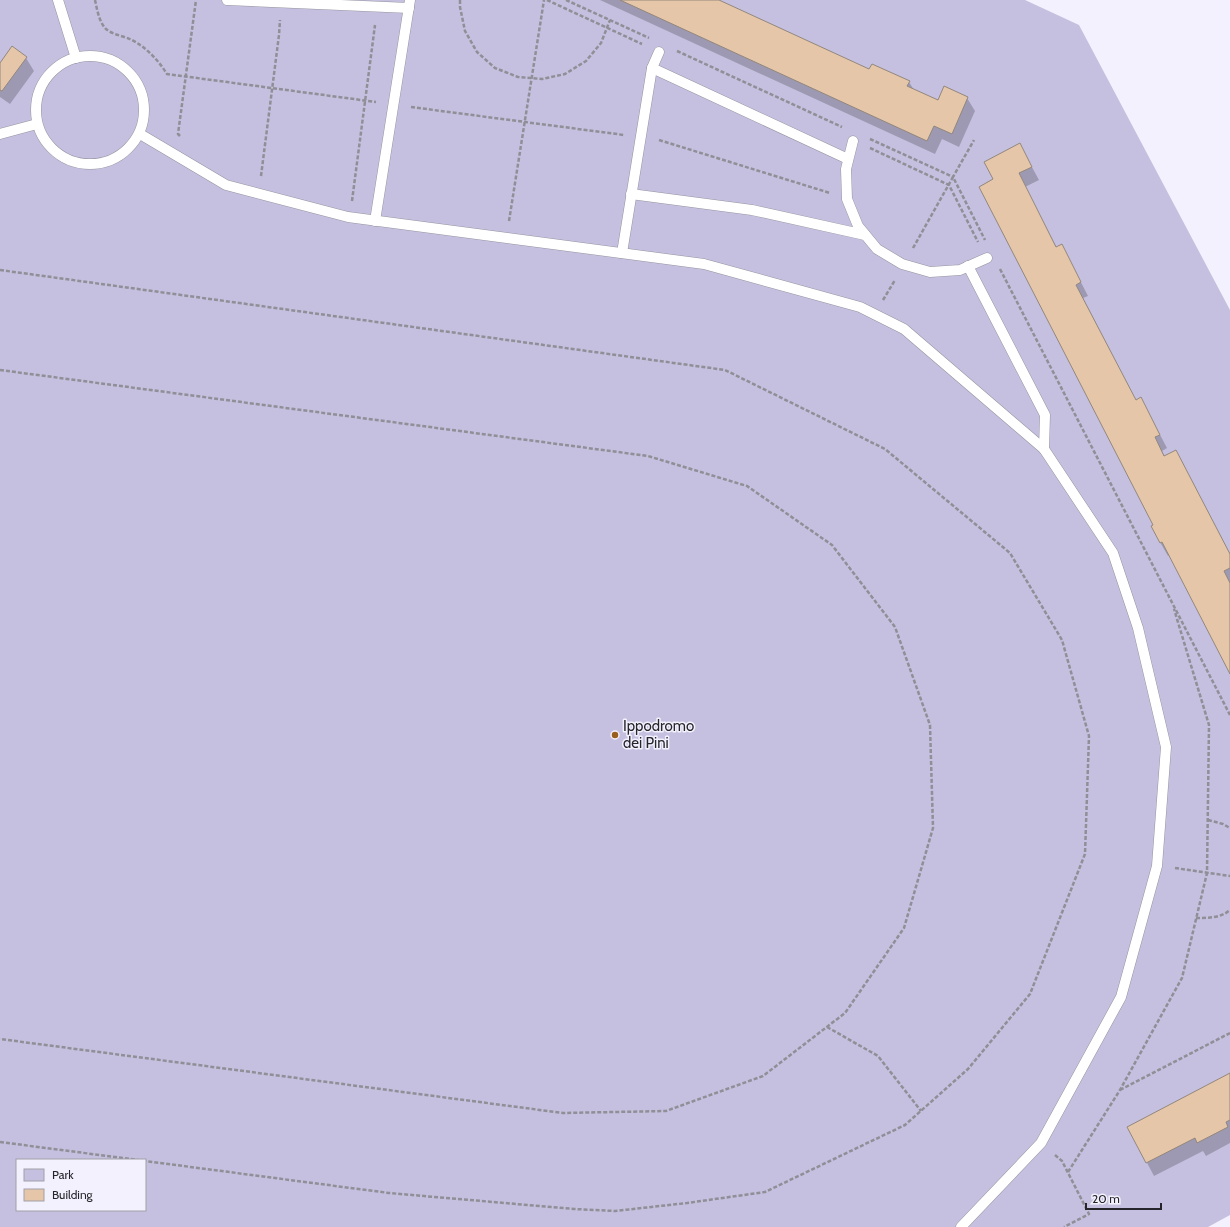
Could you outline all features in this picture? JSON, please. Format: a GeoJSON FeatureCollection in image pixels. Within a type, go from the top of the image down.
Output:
{"type":"FeatureCollection","features":[{"type":"Feature","properties":{"kind":"lane"},"geometry":{"type":"LineString","coordinates":[[58,0],[76,58]]}},
{"type":"Feature","properties":{"kind":"lane"},"geometry":{"type":"LineString","coordinates":[[227,0],[377,7],[410,4],[375,221]]}},
{"type":"Feature","properties":{"kind":"lane"},"geometry":{"type":"LineString","coordinates":[[622,253],[652,68],[659,52]]}},
{"type":"Feature","properties":{"kind":"lane"},"geometry":{"type":"LineString","coordinates":[[90,55],[110,58],[128,70],[141,89],[145,116],[140,134],[127,151],[110,161],[86,165],[64,158],[45,141],[37,124],[35,105],[40,87],[47,76],[64,61],[76,58],[90,55]]}},
{"type":"Feature","properties":{"kind":"lane"},"geometry":{"type":"LineString","coordinates":[[652,68],[848,159]]}},
{"type":"Feature","properties":{"kind":"lane"},"geometry":{"type":"LineString","coordinates":[[0,134],[37,124]]}},
{"type":"Feature","properties":{"kind":"lane"},"geometry":{"type":"LineString","coordinates":[[140,134],[226,184],[350,217],[704,264],[860,307],[904,330],[1044,449],[1113,552],[1138,628],[1166,747],[1157,866],[1122,997],[1041,1143],[961,1227]]}},
{"type":"Feature","properties":{"kind":"lane"},"geometry":{"type":"LineString","coordinates":[[853,141],[846,169],[847,199],[858,226],[877,249],[903,265],[930,272],[960,270],[987,258]]}},
{"type":"Feature","properties":{"kind":"lane"},"geometry":{"type":"LineString","coordinates":[[631,194],[752,210],[865,235]]}},
{"type":"Feature","properties":{"kind":"lane"},"geometry":{"type":"LineString","coordinates":[[968,266],[1045,415],[1044,449]]}},
{"type":"Feature","properties":{"kind":"path"},"geometry":{"type":"LineString","coordinates":[[95,0],[102,22],[108,31],[142,46],[156,59],[167,74],[659,140],[847,199]]}},
{"type":"Feature","properties":{"kind":"path"},"geometry":{"type":"LineString","coordinates":[[182,138],[178,134],[196,0]]}},
{"type":"Feature","properties":{"kind":"path"},"geometry":{"type":"LineString","coordinates":[[460,0],[465,31],[477,52],[496,68],[518,77],[542,79],[565,74],[586,61],[601,43],[610,20]]}},
{"type":"Feature","properties":{"kind":"path"},"geometry":{"type":"LineString","coordinates":[[506,238],[545,0],[659,52]]}},
{"type":"Feature","properties":{"kind":"path"},"geometry":{"type":"LineString","coordinates":[[566,0],[653,40]]}},
{"type":"Feature","properties":{"kind":"path"},"geometry":{"type":"LineString","coordinates":[[257,193],[260,184],[279,35],[281,2]]}},
{"type":"Feature","properties":{"kind":"path"},"geometry":{"type":"LineString","coordinates":[[350,217],[377,7]]}},
{"type":"Feature","properties":{"kind":"path"},"geometry":{"type":"LineString","coordinates":[[675,50],[846,128]]}},
{"type":"Feature","properties":{"kind":"path"},"geometry":{"type":"LineString","coordinates":[[867,138],[953,177],[974,140]]}},
{"type":"Feature","properties":{"kind":"path"},"geometry":{"type":"LineString","coordinates":[[853,141],[949,185],[987,258]]}},
{"type":"Feature","properties":{"kind":"path"},"geometry":{"type":"LineString","coordinates":[[0,270],[725,370],[885,449],[1010,553],[1062,640],[1089,736],[1085,854],[1030,994],[968,1069],[905,1125],[765,1192],[687,1204],[615,1211],[574,1210],[389,1194],[146,1161]]}},
{"type":"Feature","properties":{"kind":"path"},"geometry":{"type":"LineString","coordinates":[[0,370],[648,456],[747,486],[832,545],[895,627],[930,725],[933,828],[904,928],[845,1013],[763,1076],[666,1111],[563,1114],[0,1039]]}},
{"type":"Feature","properties":{"kind":"path"},"geometry":{"type":"LineString","coordinates":[[1068,1172],[1120,1090],[1182,978],[1207,873],[1209,725],[1172,602]]}},
{"type":"Feature","properties":{"kind":"path"},"geometry":{"type":"LineString","coordinates":[[1208,820],[1223,824],[1230,828]]}},
{"type":"Feature","properties":{"kind":"path"},"geometry":{"type":"LineString","coordinates":[[1157,866],[1230,876]]}},
{"type":"Feature","properties":{"kind":"path"},"geometry":{"type":"LineString","coordinates":[[1196,918],[1212,918],[1229,911],[1230,916]]}},
{"type":"Feature","properties":{"kind":"path"},"geometry":{"type":"LineString","coordinates":[[827,1027],[878,1056],[921,1111]]}},
{"type":"Feature","properties":{"kind":"path"},"geometry":{"type":"LineString","coordinates":[[1120,1090],[1230,1033]]}},
{"type":"Feature","properties":{"kind":"path"},"geometry":{"type":"LineString","coordinates":[[0,1142],[130,1159]]}},
{"type":"Feature","properties":{"kind":"path"},"geometry":{"type":"LineString","coordinates":[[1041,1143],[1062,1161],[1089,1214],[1064,1227]]}},
{"type":"Feature","properties":{"kind":"green space","name":"Ippodromo dei Pini"},"geometry":{"type":"Polygon","coordinates":[[[0,0],[1025,0],[1079,25],[1230,310],[1230,1215],[1208,1227],[0,1227],[0,0]]]}},
{"type":"Feature","properties":{"kind":"building"},"geometry":{"type":"Polygon","coordinates":[[[620,0],[719,0],[869,69],[872,64],[910,81],[907,86],[938,100],[944,86],[968,97],[952,134],[934,126],[927,141],[620,0]]]}},
{"type":"Feature","properties":{"kind":"building"},"geometry":{"type":"Polygon","coordinates":[[[12,46],[27,57],[2,91],[0,90],[0,63],[12,46]]]}},
{"type":"Feature","properties":{"kind":"building"},"geometry":{"type":"Polygon","coordinates":[[[1020,143],[1032,167],[1019,173],[1056,247],[1062,244],[1081,282],[1076,285],[1136,400],[1141,397],[1160,435],[1155,437],[1164,456],[1176,450],[1230,554],[1230,568],[1224,571],[1230,583],[1230,674],[1162,542],[1160,543],[1151,526],[1153,525],[979,187],[993,179],[984,162],[1020,143]]]}},
{"type":"Feature","properties":{"kind":"building"},"geometry":{"type":"Polygon","coordinates":[[[1230,1073],[1230,1120],[1226,1122],[1228,1127],[1197,1143],[1195,1138],[1146,1163],[1127,1127],[1230,1073]]]}},
{"type":"Feature","properties":{"kind":"place","name":"Ippodromo dei Pini"},"geometry":{"type":"Point","coordinates":[615,735]}}]}
